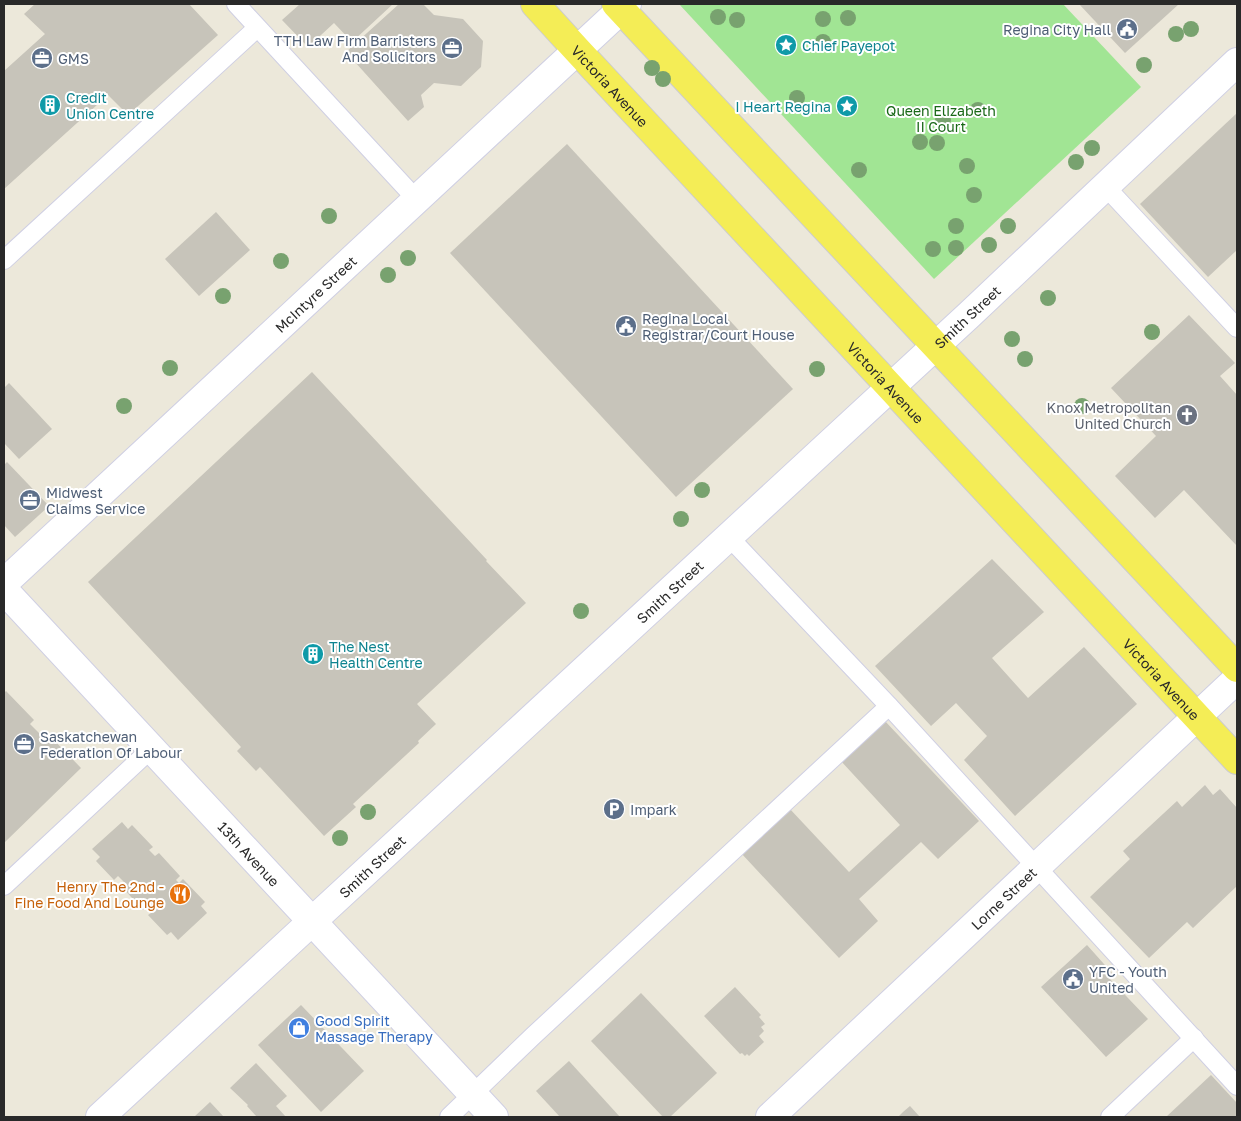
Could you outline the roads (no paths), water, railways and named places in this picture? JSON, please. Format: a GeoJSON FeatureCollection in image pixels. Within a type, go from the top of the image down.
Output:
{"type":"FeatureCollection","features":[{"type":"Feature","properties":{"kind":"main road","name":"Victoria Avenue"},"geometry":{"type":"LineString","coordinates":[[535,4],[1237,760]]}},
{"type":"Feature","properties":{"kind":"main road"},"geometry":{"type":"LineString","coordinates":[[621,6],[1237,668]]}},
{"type":"Feature","properties":{"kind":"street","name":"McIntyre Street"},"geometry":{"type":"LineString","coordinates":[[4,583],[417,200],[577,50],[621,6]]}},
{"type":"Feature","properties":{"kind":"street","name":"Smith Street"},"geometry":{"type":"LineString","coordinates":[[100,1117],[969,315],[1237,62]]}},
{"type":"Feature","properties":{"kind":"street","name":"13th Avenue"},"geometry":{"type":"LineString","coordinates":[[4,590],[494,1117]]}},
{"type":"Feature","properties":{"kind":"street","name":"Lorne Street"},"geometry":{"type":"LineString","coordinates":[[770,1117],[1237,680]]}},
{"type":"Feature","properties":{"kind":"lane"},"geometry":{"type":"LineString","coordinates":[[238,4],[257,28],[417,200]]}},
{"type":"Feature","properties":{"kind":"lane"},"geometry":{"type":"LineString","coordinates":[[4,260],[257,28]]}},
{"type":"Feature","properties":{"kind":"lane"},"geometry":{"type":"LineString","coordinates":[[1105,186],[1237,328]]}},
{"type":"Feature","properties":{"kind":"lane"},"geometry":{"type":"LineString","coordinates":[[729,536],[889,706],[1237,1086]]}},
{"type":"Feature","properties":{"kind":"lane"},"geometry":{"type":"LineString","coordinates":[[449,1117],[533,1036],[889,706]]}},
{"type":"Feature","properties":{"kind":"lane"},"geometry":{"type":"LineString","coordinates":[[4,886],[151,748]]}},
{"type":"Feature","properties":{"kind":"lane"},"geometry":{"type":"LineString","coordinates":[[1110,1117],[1194,1038]]}},
{"type":"Feature","properties":{"kind":"place","name":"Regina City Hall"},"geometry":{"type":"Point","coordinates":[1127,29]}},
{"type":"Feature","properties":{"kind":"place","name":"Chief Payepot"},"geometry":{"type":"Point","coordinates":[786,45]}},
{"type":"Feature","properties":{"kind":"place","name":"TTH Law Firm Barristers And Solicitors"},"geometry":{"type":"Point","coordinates":[452,48]}},
{"type":"Feature","properties":{"kind":"place","name":"GMS"},"geometry":{"type":"Point","coordinates":[42,58]}},
{"type":"Feature","properties":{"kind":"place","name":"Credit Union Centre"},"geometry":{"type":"Point","coordinates":[50,105]}},
{"type":"Feature","properties":{"kind":"place","name":"I Heart Regina"},"geometry":{"type":"Point","coordinates":[847,106]}},
{"type":"Feature","properties":{"kind":"place","name":"Regina Local Registrar/Court House"},"geometry":{"type":"Point","coordinates":[626,326]}},
{"type":"Feature","properties":{"kind":"place","name":"Knox Metropolitan United Church"},"geometry":{"type":"Point","coordinates":[1187,415]}},
{"type":"Feature","properties":{"kind":"place","name":"Midwest Claims Service"},"geometry":{"type":"Point","coordinates":[30,500]}},
{"type":"Feature","properties":{"kind":"place","name":"The Nest Health Centre"},"geometry":{"type":"Point","coordinates":[313,654]}},
{"type":"Feature","properties":{"kind":"place","name":"Saskatchewan Federation Of Labour"},"geometry":{"type":"Point","coordinates":[24,744]}},
{"type":"Feature","properties":{"kind":"place","name":"Impark"},"geometry":{"type":"Point","coordinates":[614,809]}},
{"type":"Feature","properties":{"kind":"place","name":"Henry The 2nd - Fine Food And Lounge"},"geometry":{"type":"Point","coordinates":[180,894]}},
{"type":"Feature","properties":{"kind":"place","name":"YFC - Youth United"},"geometry":{"type":"Point","coordinates":[1073,979]}},
{"type":"Feature","properties":{"kind":"place","name":"Good Spirit Massage Therapy"},"geometry":{"type":"Point","coordinates":[299,1028]}},
{"type":"Feature","properties":{"kind":"park label","name":"Queen Elizabeth II Court"},"geometry":{"type":"Point","coordinates":[941,118]}}]}
